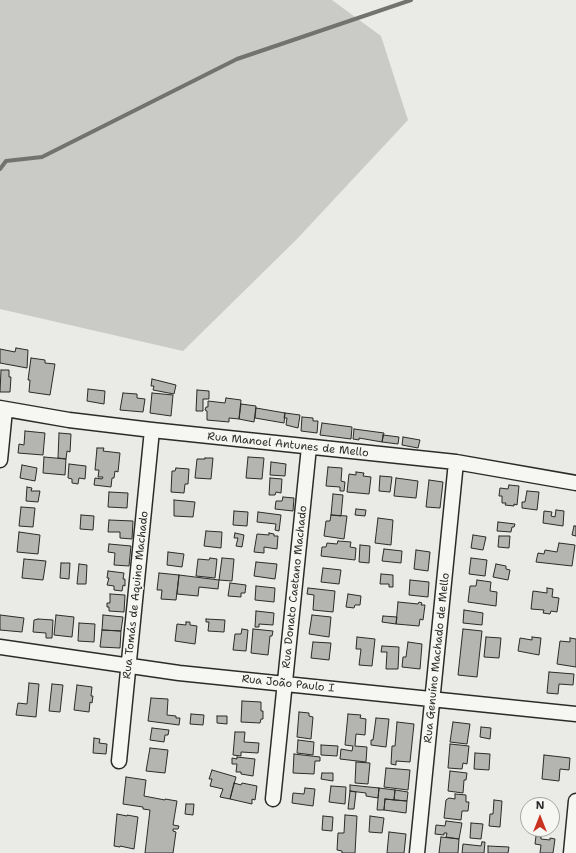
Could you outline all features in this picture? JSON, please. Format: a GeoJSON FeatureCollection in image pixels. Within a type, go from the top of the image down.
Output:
{"type":"FeatureCollection","features":[{"type":"Feature","properties":{"kind":"street","name":"Rua Manoel Antunes de Mello"},"geometry":{"type":"LineString","coordinates":[[3,409],[69,420],[152,430],[456,462],[576,484]]}},
{"type":"Feature","properties":{"kind":"street"},"geometry":{"type":"LineString","coordinates":[[0,460],[3,409]]}},
{"type":"Feature","properties":{"kind":"street","name":"Rua Tomás de Aquino Machado"},"geometry":{"type":"LineString","coordinates":[[119,761],[152,430]]}},
{"type":"Feature","properties":{"kind":"street","name":"Rua Donato Caetano Machado"},"geometry":{"type":"LineString","coordinates":[[273,799],[309,447]]}},
{"type":"Feature","properties":{"kind":"street","name":"Rua Genuíno Machado de Mello"},"geometry":{"type":"LineString","coordinates":[[417,853],[456,462]]}},
{"type":"Feature","properties":{"kind":"street","name":"Rua João Paulo I"},"geometry":{"type":"LineString","coordinates":[[0,647],[128,667],[576,714]]}},
{"type":"Feature","properties":{"kind":"street"},"geometry":{"type":"LineString","coordinates":[[571,853],[576,801]]}},
{"type":"Feature","properties":{"kind":"shaded area"},"geometry":{"type":"Polygon","coordinates":[[[0,0],[332,0],[381,36],[408,120],[297,239],[183,351],[0,309],[0,0]]]}},
{"type":"Feature","properties":{"kind":"building"},"geometry":{"type":"Polygon","coordinates":[[[16,348],[28,350],[27,368],[0,363],[0,349],[15,352],[16,348]]]}},
{"type":"Feature","properties":{"kind":"building"},"geometry":{"type":"Polygon","coordinates":[[[31,358],[45,360],[45,363],[55,364],[50,395],[29,392],[30,380],[28,380],[31,358]]]}},
{"type":"Feature","properties":{"kind":"building"},"geometry":{"type":"Polygon","coordinates":[[[1,370],[9,370],[9,377],[11,377],[10,392],[0,392],[1,370]]]}},
{"type":"Feature","properties":{"kind":"building"},"geometry":{"type":"Polygon","coordinates":[[[152,379],[176,385],[174,394],[153,390],[154,386],[151,386],[152,379]]]}},
{"type":"Feature","properties":{"kind":"building"},"geometry":{"type":"Polygon","coordinates":[[[88,389],[105,391],[104,404],[87,401],[88,389]]]}},
{"type":"Feature","properties":{"kind":"building"},"geometry":{"type":"Polygon","coordinates":[[[197,390],[209,391],[209,399],[203,399],[203,411],[196,411],[197,390]]]}},
{"type":"Feature","properties":{"kind":"building"},"geometry":{"type":"Polygon","coordinates":[[[123,393],[137,394],[137,398],[145,399],[143,412],[120,410],[123,393]]]}},
{"type":"Feature","properties":{"kind":"building"},"geometry":{"type":"Polygon","coordinates":[[[152,393],[173,395],[171,416],[150,413],[152,393]]]}},
{"type":"Feature","properties":{"kind":"building"},"geometry":{"type":"Polygon","coordinates":[[[226,398],[241,400],[239,419],[229,418],[229,422],[207,420],[207,411],[205,410],[206,407],[208,407],[208,401],[225,403],[226,398]]]}},
{"type":"Feature","properties":{"kind":"building"},"geometry":{"type":"Polygon","coordinates":[[[241,404],[256,406],[254,422],[239,419],[241,404]]]}},
{"type":"Feature","properties":{"kind":"building"},"geometry":{"type":"Polygon","coordinates":[[[256,408],[285,413],[284,423],[255,418],[256,408]]]}},
{"type":"Feature","properties":{"kind":"building"},"geometry":{"type":"Polygon","coordinates":[[[285,413],[300,415],[298,428],[286,425],[287,418],[284,418],[285,413]]]}},
{"type":"Feature","properties":{"kind":"building"},"geometry":{"type":"Polygon","coordinates":[[[302,417],[313,418],[313,421],[318,421],[317,433],[301,431],[302,417]]]}},
{"type":"Feature","properties":{"kind":"building"},"geometry":{"type":"Polygon","coordinates":[[[322,423],[352,427],[351,439],[320,435],[322,423]]]}},
{"type":"Feature","properties":{"kind":"building"},"geometry":{"type":"Polygon","coordinates":[[[354,429],[384,433],[382,442],[359,438],[359,440],[353,439],[354,429]]]}},
{"type":"Feature","properties":{"kind":"building"},"geometry":{"type":"Polygon","coordinates":[[[25,431],[45,433],[43,455],[18,453],[19,444],[24,445],[25,431]]]}},
{"type":"Feature","properties":{"kind":"building"},"geometry":{"type":"Polygon","coordinates":[[[59,433],[71,434],[70,452],[67,451],[66,459],[58,458],[59,433]]]}},
{"type":"Feature","properties":{"kind":"building"},"geometry":{"type":"Polygon","coordinates":[[[383,435],[399,437],[398,444],[382,442],[383,435]]]}},
{"type":"Feature","properties":{"kind":"building"},"geometry":{"type":"Polygon","coordinates":[[[403,437],[420,440],[418,448],[402,445],[403,437]]]}},
{"type":"Feature","properties":{"kind":"building"},"geometry":{"type":"Polygon","coordinates":[[[97,448],[104,448],[103,451],[120,453],[118,472],[115,471],[114,478],[112,478],[111,487],[94,485],[95,478],[102,479],[103,477],[98,477],[99,470],[95,470],[97,448]]]}},
{"type":"Feature","properties":{"kind":"building"},"geometry":{"type":"Polygon","coordinates":[[[44,457],[66,459],[65,475],[43,473],[44,457]]]}},
{"type":"Feature","properties":{"kind":"building"},"geometry":{"type":"Polygon","coordinates":[[[248,457],[264,458],[262,479],[246,478],[248,457]]]}},
{"type":"Feature","properties":{"kind":"building"},"geometry":{"type":"Polygon","coordinates":[[[213,458],[211,479],[195,478],[197,459],[213,458]]]}},
{"type":"Feature","properties":{"kind":"building"},"geometry":{"type":"Polygon","coordinates":[[[271,462],[286,464],[285,476],[270,475],[271,462]]]}},
{"type":"Feature","properties":{"kind":"building"},"geometry":{"type":"Polygon","coordinates":[[[69,464],[86,466],[85,479],[79,478],[78,484],[72,483],[72,479],[68,478],[69,464]]]}},
{"type":"Feature","properties":{"kind":"building"},"geometry":{"type":"Polygon","coordinates":[[[22,465],[37,468],[35,481],[20,478],[22,465]]]}},
{"type":"Feature","properties":{"kind":"building"},"geometry":{"type":"Polygon","coordinates":[[[328,467],[342,468],[341,481],[345,482],[344,491],[340,491],[340,487],[326,486],[328,467]]]}},
{"type":"Feature","properties":{"kind":"building"},"geometry":{"type":"Polygon","coordinates":[[[176,468],[189,469],[188,484],[185,484],[184,493],[171,492],[172,471],[175,471],[176,468]]]}},
{"type":"Feature","properties":{"kind":"building"},"geometry":{"type":"Polygon","coordinates":[[[356,472],[364,473],[363,476],[371,477],[369,494],[347,492],[349,474],[356,475],[356,472]]]}},
{"type":"Feature","properties":{"kind":"building"},"geometry":{"type":"Polygon","coordinates":[[[380,476],[392,477],[390,492],[379,491],[380,476]]]}},
{"type":"Feature","properties":{"kind":"building"},"geometry":{"type":"Polygon","coordinates":[[[270,478],[282,479],[281,493],[276,492],[275,495],[269,495],[270,478]]]}},
{"type":"Feature","properties":{"kind":"building"},"geometry":{"type":"Polygon","coordinates":[[[396,478],[418,481],[416,498],[394,496],[396,478]]]}},
{"type":"Feature","properties":{"kind":"building"},"geometry":{"type":"Polygon","coordinates":[[[429,480],[443,482],[440,508],[426,507],[429,480]]]}},
{"type":"Feature","properties":{"kind":"building"},"geometry":{"type":"Polygon","coordinates":[[[509,485],[519,486],[517,505],[514,504],[514,506],[505,505],[506,503],[502,503],[502,496],[499,496],[500,488],[508,489],[509,485]]]}},
{"type":"Feature","properties":{"kind":"building"},"geometry":{"type":"Polygon","coordinates":[[[27,487],[32,488],[31,491],[40,491],[38,502],[26,501],[27,487]]]}},
{"type":"Feature","properties":{"kind":"building"},"geometry":{"type":"Polygon","coordinates":[[[527,491],[539,492],[537,510],[522,508],[522,502],[525,502],[527,491]]]}},
{"type":"Feature","properties":{"kind":"building"},"geometry":{"type":"Polygon","coordinates":[[[109,492],[128,493],[127,508],[108,507],[109,492]]]}},
{"type":"Feature","properties":{"kind":"building"},"geometry":{"type":"Polygon","coordinates":[[[333,494],[343,495],[341,516],[331,515],[333,494]]]}},
{"type":"Feature","properties":{"kind":"building"},"geometry":{"type":"Polygon","coordinates":[[[283,497],[294,498],[293,511],[275,509],[276,501],[282,501],[283,497]]]}},
{"type":"Feature","properties":{"kind":"building"},"geometry":{"type":"Polygon","coordinates":[[[174,500],[195,502],[193,517],[174,516],[174,500]]]}},
{"type":"Feature","properties":{"kind":"building"},"geometry":{"type":"Polygon","coordinates":[[[21,507],[35,508],[33,527],[19,526],[21,507]]]}},
{"type":"Feature","properties":{"kind":"building"},"geometry":{"type":"Polygon","coordinates":[[[356,509],[366,510],[365,516],[355,515],[356,509]]]}},
{"type":"Feature","properties":{"kind":"building"},"geometry":{"type":"Polygon","coordinates":[[[556,510],[564,511],[563,526],[543,523],[544,511],[552,512],[551,516],[555,517],[556,510]]]}},
{"type":"Feature","properties":{"kind":"building"},"geometry":{"type":"Polygon","coordinates":[[[234,511],[248,512],[247,526],[233,525],[234,511]]]}},
{"type":"Feature","properties":{"kind":"building"},"geometry":{"type":"Polygon","coordinates":[[[258,512],[281,515],[279,531],[275,530],[276,524],[257,522],[258,512]]]}},
{"type":"Feature","properties":{"kind":"building"},"geometry":{"type":"Polygon","coordinates":[[[81,515],[94,516],[93,530],[80,529],[81,515]]]}},
{"type":"Feature","properties":{"kind":"building"},"geometry":{"type":"Polygon","coordinates":[[[331,515],[347,516],[344,539],[324,536],[326,521],[330,521],[331,515]]]}},
{"type":"Feature","properties":{"kind":"building"},"geometry":{"type":"Polygon","coordinates":[[[378,518],[393,520],[391,545],[375,543],[378,518]]]}},
{"type":"Feature","properties":{"kind":"building"},"geometry":{"type":"Polygon","coordinates":[[[109,520],[133,521],[132,539],[120,538],[120,532],[108,532],[109,520]]]}},
{"type":"Feature","properties":{"kind":"building"},"geometry":{"type":"Polygon","coordinates":[[[498,522],[515,524],[514,527],[512,527],[511,532],[497,531],[498,522]]]}},
{"type":"Feature","properties":{"kind":"building"},"geometry":{"type":"Polygon","coordinates":[[[574,526],[576,526],[576,536],[572,535],[574,526]]]}},
{"type":"Feature","properties":{"kind":"building"},"geometry":{"type":"Polygon","coordinates":[[[206,531],[222,532],[221,548],[204,546],[206,531]]]}},
{"type":"Feature","properties":{"kind":"building"},"geometry":{"type":"Polygon","coordinates":[[[19,532],[40,535],[38,554],[17,552],[19,532]]]}},
{"type":"Feature","properties":{"kind":"building"},"geometry":{"type":"Polygon","coordinates":[[[235,533],[244,535],[242,547],[236,546],[238,538],[234,538],[235,533]]]}},
{"type":"Feature","properties":{"kind":"building"},"geometry":{"type":"Polygon","coordinates":[[[269,533],[274,534],[274,536],[278,536],[277,549],[264,547],[264,553],[254,552],[257,534],[269,535],[269,533]]]}},
{"type":"Feature","properties":{"kind":"building"},"geometry":{"type":"Polygon","coordinates":[[[473,535],[486,537],[483,550],[471,548],[473,535]]]}},
{"type":"Feature","properties":{"kind":"building"},"geometry":{"type":"Polygon","coordinates":[[[499,536],[510,536],[509,548],[498,547],[499,536]]]}},
{"type":"Feature","properties":{"kind":"building"},"geometry":{"type":"Polygon","coordinates":[[[338,541],[351,542],[350,547],[356,548],[355,560],[321,556],[322,547],[326,547],[327,543],[337,544],[338,541]]]}},
{"type":"Feature","properties":{"kind":"building"},"geometry":{"type":"Polygon","coordinates":[[[559,543],[575,545],[572,566],[536,562],[538,553],[544,554],[545,550],[557,552],[559,543]]]}},
{"type":"Feature","properties":{"kind":"building"},"geometry":{"type":"Polygon","coordinates":[[[109,544],[131,546],[129,566],[114,565],[115,553],[108,552],[109,544]]]}},
{"type":"Feature","properties":{"kind":"building"},"geometry":{"type":"Polygon","coordinates":[[[360,545],[370,546],[369,563],[359,562],[360,545]]]}},
{"type":"Feature","properties":{"kind":"building"},"geometry":{"type":"Polygon","coordinates":[[[384,549],[402,551],[401,563],[382,561],[384,549]]]}},
{"type":"Feature","properties":{"kind":"building"},"geometry":{"type":"Polygon","coordinates":[[[416,550],[430,552],[428,571],[414,569],[416,550]]]}},
{"type":"Feature","properties":{"kind":"building"},"geometry":{"type":"Polygon","coordinates":[[[168,552],[184,554],[182,567],[167,565],[168,552]]]}},
{"type":"Feature","properties":{"kind":"building"},"geometry":{"type":"Polygon","coordinates":[[[210,558],[217,559],[215,578],[196,576],[198,559],[209,560],[210,558]]]}},
{"type":"Feature","properties":{"kind":"building"},"geometry":{"type":"Polygon","coordinates":[[[222,558],[234,559],[232,581],[219,580],[222,558]]]}},
{"type":"Feature","properties":{"kind":"building"},"geometry":{"type":"Polygon","coordinates":[[[471,558],[487,560],[485,576],[469,574],[471,558]]]}},
{"type":"Feature","properties":{"kind":"building"},"geometry":{"type":"Polygon","coordinates":[[[24,559],[46,561],[43,580],[22,578],[24,559]]]}},
{"type":"Feature","properties":{"kind":"building"},"geometry":{"type":"Polygon","coordinates":[[[256,562],[277,564],[275,579],[254,576],[256,562]]]}},
{"type":"Feature","properties":{"kind":"building"},"geometry":{"type":"Polygon","coordinates":[[[61,563],[70,563],[69,579],[60,578],[61,563]]]}},
{"type":"Feature","properties":{"kind":"building"},"geometry":{"type":"Polygon","coordinates":[[[79,564],[87,565],[86,584],[77,584],[79,564]]]}},
{"type":"Feature","properties":{"kind":"building"},"geometry":{"type":"Polygon","coordinates":[[[496,564],[506,566],[506,569],[510,570],[508,580],[493,577],[496,564]]]}},
{"type":"Feature","properties":{"kind":"building"},"geometry":{"type":"Polygon","coordinates":[[[323,568],[341,570],[339,584],[321,582],[323,568]]]}},
{"type":"Feature","properties":{"kind":"building"},"geometry":{"type":"Polygon","coordinates":[[[108,571],[124,573],[123,579],[125,579],[125,586],[123,585],[122,591],[114,590],[114,586],[107,585],[109,578],[107,578],[108,571]]]}},
{"type":"Feature","properties":{"kind":"building"},"geometry":{"type":"Polygon","coordinates":[[[159,573],[179,575],[176,600],[161,599],[162,590],[157,590],[159,573]]]}},
{"type":"Feature","properties":{"kind":"building"},"geometry":{"type":"Polygon","coordinates":[[[381,574],[393,575],[393,587],[389,587],[389,584],[380,584],[381,574]]]}},
{"type":"Feature","properties":{"kind":"building"},"geometry":{"type":"Polygon","coordinates":[[[179,575],[219,580],[218,589],[199,587],[198,596],[177,594],[179,575]]]}},
{"type":"Feature","properties":{"kind":"building"},"geometry":{"type":"Polygon","coordinates":[[[410,580],[429,582],[428,597],[409,595],[410,580]]]}},
{"type":"Feature","properties":{"kind":"building"},"geometry":{"type":"Polygon","coordinates":[[[477,580],[491,582],[490,591],[497,592],[496,606],[468,602],[470,586],[476,586],[477,580]]]}},
{"type":"Feature","properties":{"kind":"building"},"geometry":{"type":"Polygon","coordinates":[[[230,583],[246,585],[245,593],[241,593],[241,597],[228,596],[230,583]]]}},
{"type":"Feature","properties":{"kind":"building"},"geometry":{"type":"Polygon","coordinates":[[[256,586],[275,588],[274,602],[255,600],[256,586]]]}},
{"type":"Feature","properties":{"kind":"building"},"geometry":{"type":"Polygon","coordinates":[[[308,588],[335,591],[333,612],[313,610],[314,595],[307,594],[308,588]]]}},
{"type":"Feature","properties":{"kind":"building"},"geometry":{"type":"Polygon","coordinates":[[[547,588],[553,589],[552,597],[559,598],[557,612],[551,611],[550,614],[543,613],[544,610],[531,609],[533,591],[547,593],[547,588]]]}},
{"type":"Feature","properties":{"kind":"building"},"geometry":{"type":"Polygon","coordinates":[[[110,594],[125,595],[124,612],[109,611],[107,603],[110,603],[110,594]]]}},
{"type":"Feature","properties":{"kind":"building"},"geometry":{"type":"Polygon","coordinates":[[[348,594],[361,596],[360,605],[355,605],[354,608],[346,607],[348,594]]]}},
{"type":"Feature","properties":{"kind":"building"},"geometry":{"type":"Polygon","coordinates":[[[398,602],[418,604],[419,602],[422,603],[421,605],[425,605],[423,620],[420,619],[419,626],[396,624],[398,602]]]}},
{"type":"Feature","properties":{"kind":"building"},"geometry":{"type":"Polygon","coordinates":[[[464,610],[483,613],[482,625],[463,623],[464,610]]]}},
{"type":"Feature","properties":{"kind":"building"},"geometry":{"type":"Polygon","coordinates":[[[256,611],[274,613],[273,625],[259,624],[259,627],[255,627],[256,611]]]}},
{"type":"Feature","properties":{"kind":"building"},"geometry":{"type":"Polygon","coordinates":[[[0,615],[24,618],[22,632],[0,630],[0,615]]]}},
{"type":"Feature","properties":{"kind":"building"},"geometry":{"type":"Polygon","coordinates":[[[56,615],[74,617],[72,637],[54,635],[56,615]]]}},
{"type":"Feature","properties":{"kind":"building"},"geometry":{"type":"Polygon","coordinates":[[[103,615],[123,617],[121,631],[102,630],[103,615]]]}},
{"type":"Feature","properties":{"kind":"building"},"geometry":{"type":"Polygon","coordinates":[[[312,615],[331,617],[329,637],[309,634],[312,615]]]}},
{"type":"Feature","properties":{"kind":"building"},"geometry":{"type":"Polygon","coordinates":[[[383,616],[397,617],[396,624],[382,622],[383,616]]]}},
{"type":"Feature","properties":{"kind":"building"},"geometry":{"type":"Polygon","coordinates":[[[206,619],[225,620],[224,632],[208,631],[209,622],[206,622],[206,619]]]}},
{"type":"Feature","properties":{"kind":"building"},"geometry":{"type":"Polygon","coordinates":[[[34,620],[53,620],[52,638],[46,638],[46,633],[33,632],[34,620]]]}},
{"type":"Feature","properties":{"kind":"building"},"geometry":{"type":"Polygon","coordinates":[[[186,622],[190,622],[190,625],[197,626],[195,644],[175,641],[177,624],[186,625],[186,622]]]}},
{"type":"Feature","properties":{"kind":"building"},"geometry":{"type":"Polygon","coordinates":[[[79,623],[95,624],[94,642],[78,641],[79,623]]]}},
{"type":"Feature","properties":{"kind":"building"},"geometry":{"type":"Polygon","coordinates":[[[242,629],[248,630],[246,651],[233,650],[235,634],[241,634],[242,629]]]}},
{"type":"Feature","properties":{"kind":"building"},"geometry":{"type":"Polygon","coordinates":[[[253,629],[273,631],[272,636],[270,636],[268,655],[251,653],[253,629]]]}},
{"type":"Feature","properties":{"kind":"building"},"geometry":{"type":"Polygon","coordinates":[[[463,629],[482,631],[477,677],[458,675],[463,629]]]}},
{"type":"Feature","properties":{"kind":"building"},"geometry":{"type":"Polygon","coordinates":[[[102,630],[121,631],[120,648],[100,647],[102,630]]]}},
{"type":"Feature","properties":{"kind":"building"},"geometry":{"type":"Polygon","coordinates":[[[357,637],[375,639],[372,666],[359,665],[361,649],[356,649],[357,637]]]}},
{"type":"Feature","properties":{"kind":"building"},"geometry":{"type":"Polygon","coordinates":[[[486,637],[501,638],[499,658],[484,657],[486,637]]]}},
{"type":"Feature","properties":{"kind":"building"},"geometry":{"type":"Polygon","coordinates":[[[532,637],[541,638],[539,655],[518,651],[520,638],[532,640],[532,637]]]}},
{"type":"Feature","properties":{"kind":"building"},"geometry":{"type":"Polygon","coordinates":[[[570,638],[576,639],[576,667],[557,664],[560,641],[570,642],[570,638]]]}},
{"type":"Feature","properties":{"kind":"building"},"geometry":{"type":"Polygon","coordinates":[[[313,642],[331,643],[329,660],[311,658],[313,642]]]}},
{"type":"Feature","properties":{"kind":"building"},"geometry":{"type":"Polygon","coordinates":[[[408,642],[422,644],[420,669],[402,667],[403,657],[406,657],[408,642]]]}},
{"type":"Feature","properties":{"kind":"building"},"geometry":{"type":"Polygon","coordinates":[[[382,646],[399,647],[398,669],[386,669],[387,652],[381,652],[382,646]]]}},
{"type":"Feature","properties":{"kind":"building"},"geometry":{"type":"Polygon","coordinates":[[[549,672],[574,674],[573,685],[559,684],[558,694],[547,693],[549,672]]]}},
{"type":"Feature","properties":{"kind":"building"},"geometry":{"type":"Polygon","coordinates":[[[29,683],[39,684],[36,717],[16,715],[18,703],[27,704],[29,683]]]}},
{"type":"Feature","properties":{"kind":"building"},"geometry":{"type":"Polygon","coordinates":[[[52,684],[63,685],[60,712],[49,711],[52,684]]]}},
{"type":"Feature","properties":{"kind":"building"},"geometry":{"type":"Polygon","coordinates":[[[77,685],[92,687],[91,696],[93,696],[92,703],[90,702],[89,712],[74,710],[77,685]]]}},
{"type":"Feature","properties":{"kind":"building"},"geometry":{"type":"Polygon","coordinates":[[[151,698],[168,699],[167,715],[180,718],[179,725],[148,721],[151,698]]]}},
{"type":"Feature","properties":{"kind":"building"},"geometry":{"type":"Polygon","coordinates":[[[242,701],[261,702],[263,719],[261,719],[260,723],[241,722],[242,701]]]}},
{"type":"Feature","properties":{"kind":"building"},"geometry":{"type":"Polygon","coordinates":[[[299,712],[309,713],[309,716],[313,717],[311,739],[297,737],[299,712]]]}},
{"type":"Feature","properties":{"kind":"building"},"geometry":{"type":"Polygon","coordinates":[[[191,714],[204,715],[203,725],[190,724],[191,714]]]}},
{"type":"Feature","properties":{"kind":"building"},"geometry":{"type":"Polygon","coordinates":[[[348,714],[361,715],[360,718],[366,719],[365,735],[356,734],[355,746],[367,747],[366,762],[340,759],[341,749],[352,751],[353,746],[345,745],[348,714]]]}},
{"type":"Feature","properties":{"kind":"building"},"geometry":{"type":"Polygon","coordinates":[[[217,716],[227,716],[227,724],[217,723],[217,716]]]}},
{"type":"Feature","properties":{"kind":"building"},"geometry":{"type":"Polygon","coordinates":[[[376,718],[389,719],[386,747],[371,745],[376,718]]]}},
{"type":"Feature","properties":{"kind":"building"},"geometry":{"type":"Polygon","coordinates":[[[397,722],[414,724],[410,762],[396,761],[396,765],[391,764],[392,746],[395,746],[397,722]]]}},
{"type":"Feature","properties":{"kind":"building"},"geometry":{"type":"Polygon","coordinates":[[[453,722],[470,724],[467,744],[450,742],[453,722]]]}},
{"type":"Feature","properties":{"kind":"building"},"geometry":{"type":"Polygon","coordinates":[[[481,727],[491,728],[490,739],[480,737],[481,727]]]}},
{"type":"Feature","properties":{"kind":"building"},"geometry":{"type":"Polygon","coordinates":[[[152,728],[169,730],[168,735],[165,735],[164,742],[150,740],[152,728]]]}},
{"type":"Feature","properties":{"kind":"building"},"geometry":{"type":"Polygon","coordinates":[[[235,732],[245,732],[244,742],[259,743],[258,753],[241,752],[241,756],[233,755],[235,732]]]}},
{"type":"Feature","properties":{"kind":"building"},"geometry":{"type":"Polygon","coordinates":[[[94,738],[100,739],[99,743],[107,744],[106,754],[93,753],[94,738]]]}},
{"type":"Feature","properties":{"kind":"building"},"geometry":{"type":"Polygon","coordinates":[[[298,740],[314,742],[313,755],[297,753],[298,740]]]}},
{"type":"Feature","properties":{"kind":"building"},"geometry":{"type":"Polygon","coordinates":[[[450,744],[469,746],[467,764],[463,763],[462,769],[448,768],[450,744]]]}},
{"type":"Feature","properties":{"kind":"building"},"geometry":{"type":"Polygon","coordinates":[[[321,745],[338,746],[337,756],[321,755],[321,745]]]}},
{"type":"Feature","properties":{"kind":"building"},"geometry":{"type":"Polygon","coordinates":[[[150,748],[168,750],[165,773],[146,771],[150,748]]]}},
{"type":"Feature","properties":{"kind":"building"},"geometry":{"type":"Polygon","coordinates":[[[475,753],[490,754],[489,770],[474,769],[475,753]]]}},
{"type":"Feature","properties":{"kind":"building"},"geometry":{"type":"Polygon","coordinates":[[[294,754],[320,757],[320,761],[315,761],[314,774],[293,773],[294,754]]]}},
{"type":"Feature","properties":{"kind":"building"},"geometry":{"type":"Polygon","coordinates":[[[544,755],[570,758],[569,770],[560,769],[559,781],[542,779],[544,755]]]}},
{"type":"Feature","properties":{"kind":"building"},"geometry":{"type":"Polygon","coordinates":[[[237,757],[255,759],[253,776],[236,772],[237,764],[232,764],[232,758],[237,759],[237,757]]]}},
{"type":"Feature","properties":{"kind":"building"},"geometry":{"type":"Polygon","coordinates":[[[356,762],[370,763],[368,784],[355,783],[356,762]]]}},
{"type":"Feature","properties":{"kind":"building"},"geometry":{"type":"Polygon","coordinates":[[[386,768],[410,770],[408,790],[384,787],[386,768]]]}},
{"type":"Feature","properties":{"kind":"building"},"geometry":{"type":"Polygon","coordinates":[[[212,770],[236,777],[230,799],[220,797],[223,789],[210,786],[212,779],[209,779],[212,770]]]}},
{"type":"Feature","properties":{"kind":"building"},"geometry":{"type":"Polygon","coordinates":[[[450,771],[467,773],[466,780],[464,780],[463,793],[448,791],[450,771]]]}},
{"type":"Feature","properties":{"kind":"building"},"geometry":{"type":"Polygon","coordinates":[[[322,773],[333,773],[333,781],[321,779],[322,773]]]}},
{"type":"Feature","properties":{"kind":"building"},"geometry":{"type":"Polygon","coordinates":[[[126,777],[146,780],[144,796],[177,801],[173,825],[179,826],[178,829],[173,829],[173,831],[176,832],[173,853],[145,853],[150,810],[143,809],[143,807],[123,804],[126,777]]]}},
{"type":"Feature","properties":{"kind":"building"},"geometry":{"type":"Polygon","coordinates":[[[234,783],[257,786],[255,800],[252,799],[252,804],[230,799],[234,783]]]}},
{"type":"Feature","properties":{"kind":"building"},"geometry":{"type":"Polygon","coordinates":[[[350,785],[379,788],[378,798],[366,796],[366,793],[350,791],[350,785]]]}},
{"type":"Feature","properties":{"kind":"building"},"geometry":{"type":"Polygon","coordinates":[[[331,786],[346,787],[345,804],[329,802],[331,786]]]}},
{"type":"Feature","properties":{"kind":"building"},"geometry":{"type":"Polygon","coordinates":[[[305,788],[315,789],[313,806],[292,803],[293,793],[304,794],[305,788]]]}},
{"type":"Feature","properties":{"kind":"building"},"geometry":{"type":"Polygon","coordinates":[[[379,788],[395,790],[394,800],[385,799],[384,810],[377,810],[379,788]]]}},
{"type":"Feature","properties":{"kind":"building"},"geometry":{"type":"Polygon","coordinates":[[[395,790],[408,792],[407,801],[394,800],[395,790]]]}},
{"type":"Feature","properties":{"kind":"building"},"geometry":{"type":"Polygon","coordinates":[[[350,791],[356,792],[354,809],[348,809],[350,791]]]}},
{"type":"Feature","properties":{"kind":"building"},"geometry":{"type":"Polygon","coordinates":[[[455,794],[466,795],[466,802],[469,802],[468,811],[462,811],[461,820],[444,818],[446,800],[449,798],[455,799],[455,794]]]}},
{"type":"Feature","properties":{"kind":"building"},"geometry":{"type":"Polygon","coordinates":[[[385,799],[407,801],[406,813],[384,810],[385,799]]]}},
{"type":"Feature","properties":{"kind":"building"},"geometry":{"type":"Polygon","coordinates":[[[494,800],[502,801],[500,827],[489,826],[490,814],[493,814],[494,800]]]}},
{"type":"Feature","properties":{"kind":"building"},"geometry":{"type":"Polygon","coordinates":[[[186,804],[194,804],[193,815],[185,814],[186,804]]]}},
{"type":"Feature","properties":{"kind":"building"},"geometry":{"type":"Polygon","coordinates":[[[117,814],[138,817],[134,849],[114,846],[117,814]]]}},
{"type":"Feature","properties":{"kind":"building"},"geometry":{"type":"Polygon","coordinates":[[[345,815],[357,816],[355,853],[342,853],[342,851],[337,850],[338,833],[344,833],[345,815]]]}},
{"type":"Feature","properties":{"kind":"building"},"geometry":{"type":"Polygon","coordinates":[[[323,816],[333,817],[332,831],[322,830],[323,816]]]}},
{"type":"Feature","properties":{"kind":"building"},"geometry":{"type":"Polygon","coordinates":[[[370,816],[384,818],[382,833],[369,832],[370,816]]]}},
{"type":"Feature","properties":{"kind":"building"},"geometry":{"type":"Polygon","coordinates":[[[446,821],[462,823],[459,839],[446,837],[447,833],[444,833],[444,835],[435,834],[436,825],[445,826],[446,821]]]}},
{"type":"Feature","properties":{"kind":"building"},"geometry":{"type":"Polygon","coordinates":[[[471,823],[483,824],[481,839],[470,838],[471,823]]]}},
{"type":"Feature","properties":{"kind":"building"},"geometry":{"type":"Polygon","coordinates":[[[389,832],[406,834],[404,853],[387,853],[389,832]]]}},
{"type":"Feature","properties":{"kind":"building"},"geometry":{"type":"Polygon","coordinates":[[[441,837],[459,839],[458,853],[439,853],[441,837]]]}},
{"type":"Feature","properties":{"kind":"building"},"geometry":{"type":"Polygon","coordinates":[[[536,837],[550,840],[550,838],[555,839],[553,853],[540,853],[541,845],[535,844],[536,837]]]}},
{"type":"Feature","properties":{"kind":"building"},"geometry":{"type":"Polygon","coordinates":[[[482,842],[485,842],[484,853],[462,853],[463,844],[481,846],[482,842]]]}},
{"type":"Feature","properties":{"kind":"building"},"geometry":{"type":"Polygon","coordinates":[[[488,846],[509,847],[508,853],[488,853],[488,846]]]}},
{"type":"Feature","properties":{"kind":"waterway"},"geometry":{"type":"LineString","coordinates":[[0,169],[6,161],[42,157],[237,59],[411,0]]}}]}
